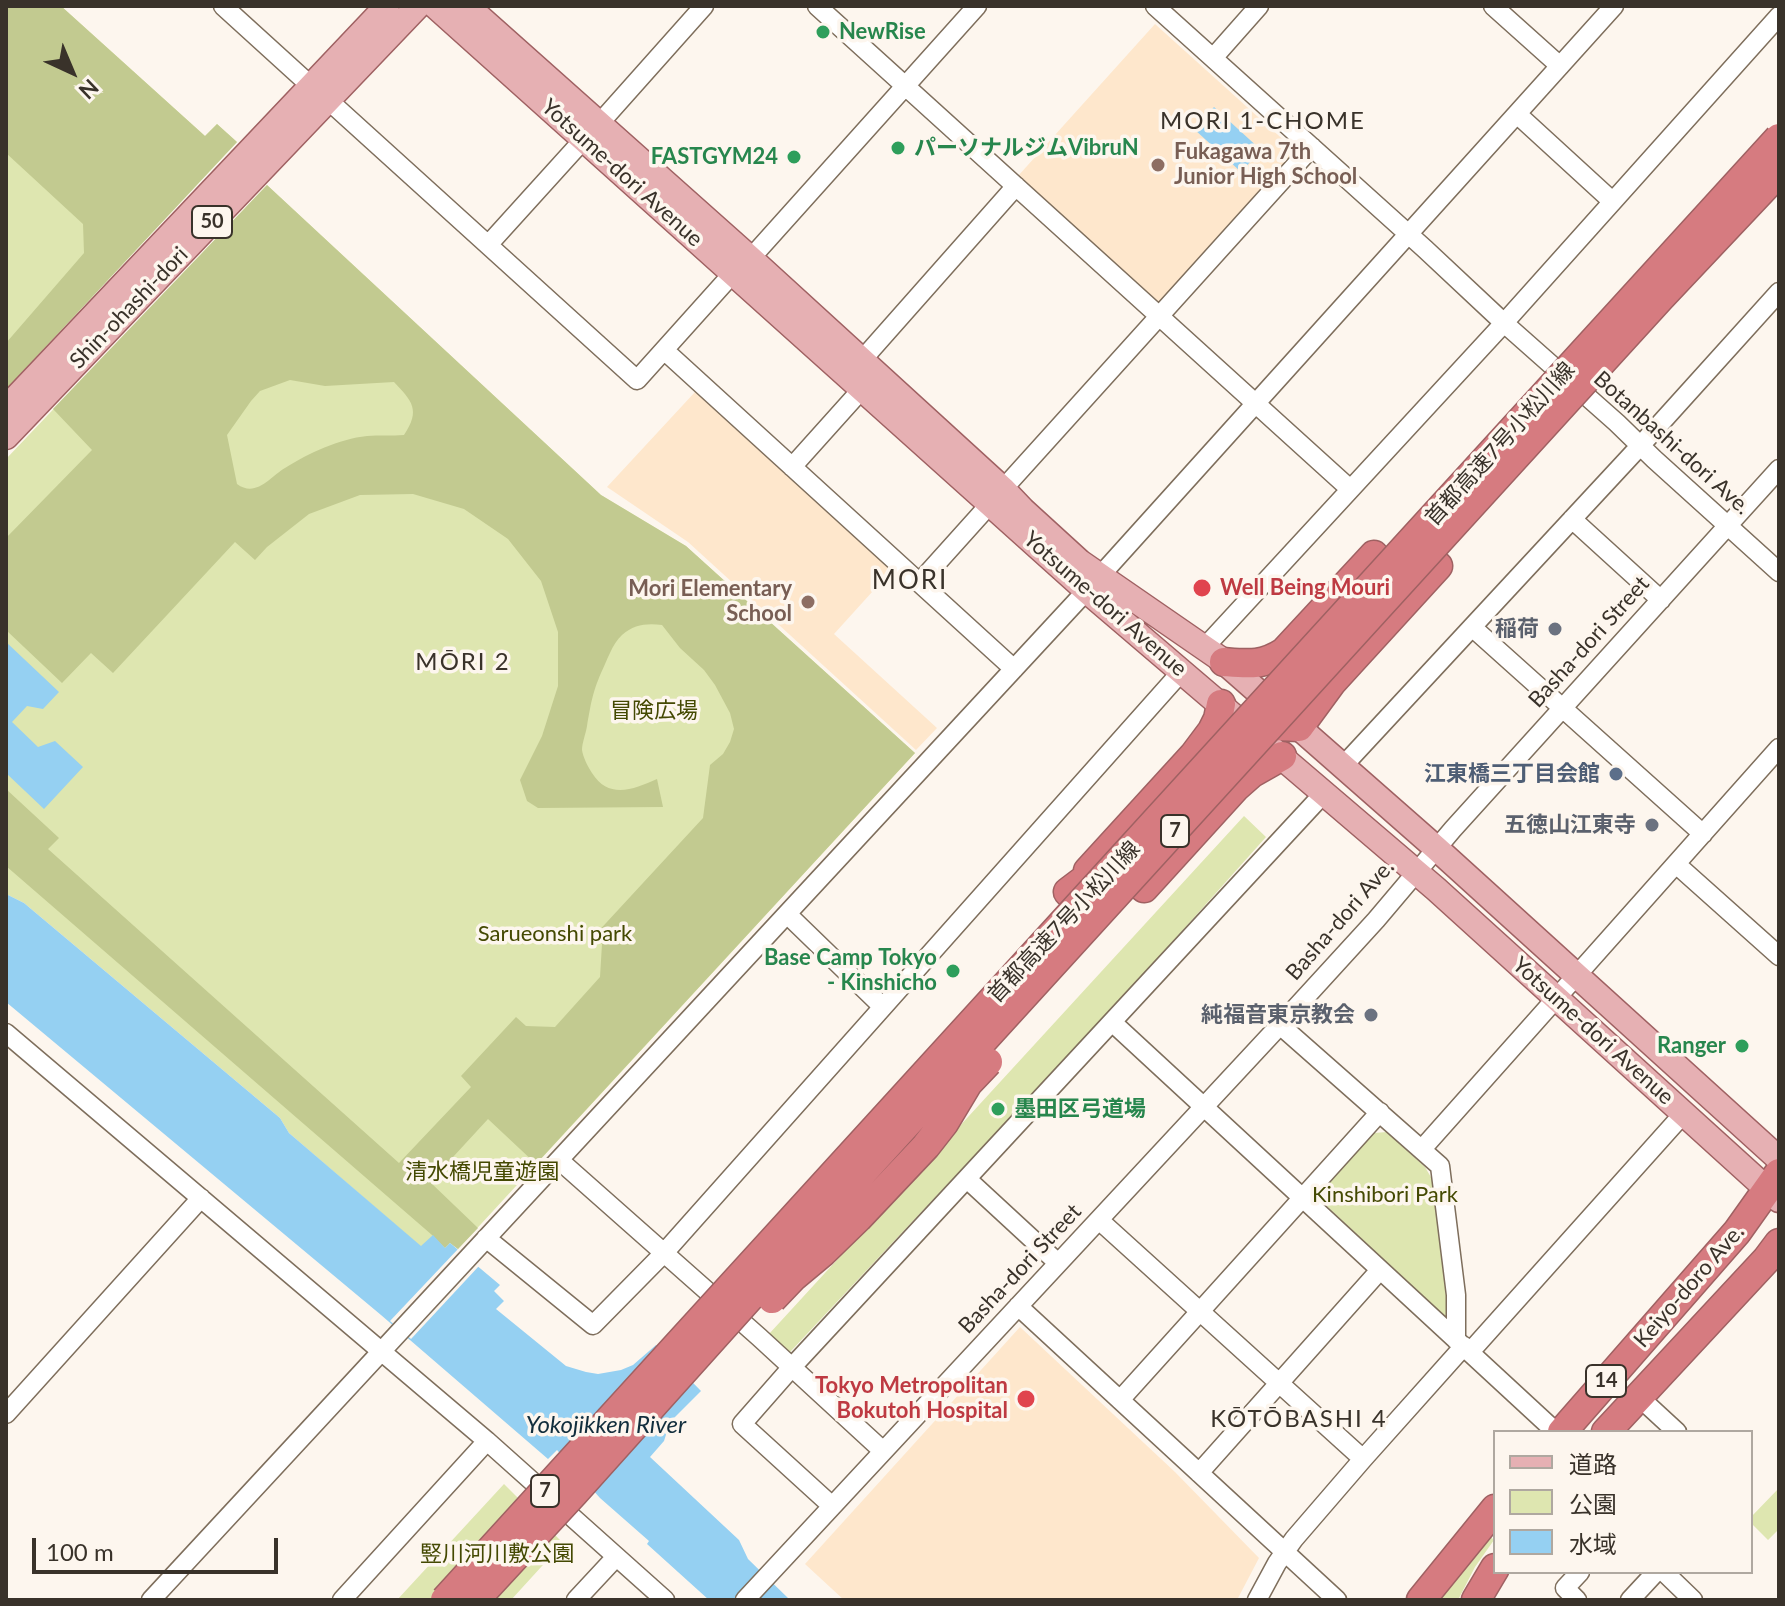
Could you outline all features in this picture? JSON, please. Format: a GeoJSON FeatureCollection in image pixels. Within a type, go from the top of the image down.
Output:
{"type":"FeatureCollection","features":[{"type":"Feature","properties":{"kind":"highway"},"geometry":{"type":"LineString","coordinates":[[1253,688],[1779,119]]}},
{"type":"Feature","properties":{"kind":"highway","name":"首都高速7号小松川線"},"geometry":{"type":"LineString","coordinates":[[445,1600],[1779,138]]}},
{"type":"Feature","properties":{"kind":"highway","name":"首都高速7号小松川線"},"geometry":{"type":"LineString","coordinates":[[475,1600],[1660,298],[1779,172]]}},
{"type":"Feature","properties":{"kind":"highway"},"geometry":{"type":"LineString","coordinates":[[574,1493],[700,1373],[793,1277],[868,1208],[926,1146],[968,1083],[1779,190]]}},
{"type":"Feature","properties":{"kind":"highway"},"geometry":{"type":"LineString","coordinates":[[1214,654],[1259,664],[1284,652]]}},
{"type":"Feature","properties":{"kind":"highway"},"geometry":{"type":"LineString","coordinates":[[645,1382],[677,1325],[1194,755],[1212,731],[1221,704]]}},
{"type":"Feature","properties":{"kind":"highway"},"geometry":{"type":"LineString","coordinates":[[1068,892],[1174,809],[1241,737],[1281,735]]}},
{"type":"Feature","properties":{"kind":"highway","name":"Keiyo-doro Ave."},"geometry":{"type":"LineString","coordinates":[[1561,1430],[1775,1188]]}},
{"type":"Feature","properties":{"kind":"highway","name":"Keiyo-doro Ave."},"geometry":{"type":"LineString","coordinates":[[1608,1430],[1773,1251]]}},
{"type":"Feature","properties":{"kind":"highway"},"geometry":{"type":"LineString","coordinates":[[1421,1600],[1493,1511]]}},
{"type":"Feature","properties":{"kind":"highway"},"geometry":{"type":"LineString","coordinates":[[1476,1600],[1493,1571]]}},
{"type":"Feature","properties":{"kind":"main road","name":"50"},"geometry":{"type":"LineString","coordinates":[[6,408],[320,93],[387,6]]}},
{"type":"Feature","properties":{"kind":"main road","name":"Shin-ohashi-dori"},"geometry":{"type":"LineString","coordinates":[[6,437],[320,93],[418,6]]}},
{"type":"Feature","properties":{"kind":"main road","name":"Yotsume-dori Avenue"},"geometry":{"type":"LineString","coordinates":[[435,6],[591,132],[742,265],[862,360],[996,496]]}},
{"type":"Feature","properties":{"kind":"main road","name":"Yotsume-dori Avenue"},"geometry":{"type":"LineString","coordinates":[[467,6],[591,132]]}},
{"type":"Feature","properties":{"kind":"main road","name":"Yotsume-dori Avenue"},"geometry":{"type":"LineString","coordinates":[[742,265],[862,389],[996,496],[1094,584],[1182,671],[1221,704],[1343,766],[1779,1159]]}},
{"type":"Feature","properties":{"kind":"main road","name":"Yotsume-dori Avenue"},"geometry":{"type":"LineString","coordinates":[[1094,584],[1214,654],[1253,688],[1281,735],[1325,792],[1730,1155],[1775,1188]]}},
{"type":"Feature","properties":{"kind":"street"},"geometry":{"type":"LineString","coordinates":[[223,6],[637,380],[977,6]]}},
{"type":"Feature","properties":{"kind":"street"},"geometry":{"type":"LineString","coordinates":[[488,245],[704,6]]}},
{"type":"Feature","properties":{"kind":"street"},"geometry":{"type":"LineString","coordinates":[[817,6],[1350,489]]}},
{"type":"Feature","properties":{"kind":"street","name":"Botanbashi-dori Ave."},"geometry":{"type":"LineString","coordinates":[[1155,6],[1779,572]]}},
{"type":"Feature","properties":{"kind":"street"},"geometry":{"type":"LineString","coordinates":[[1213,58],[1259,6]]}},
{"type":"Feature","properties":{"kind":"street"},"geometry":{"type":"LineString","coordinates":[[1493,6],[1560,66]]}},
{"type":"Feature","properties":{"kind":"street"},"geometry":{"type":"LineString","coordinates":[[151,1600],[1094,584],[1614,6]]}},
{"type":"Feature","properties":{"kind":"street"},"geometry":{"type":"LineString","coordinates":[[1214,654],[1350,489],[1504,323],[1779,16]]}},
{"type":"Feature","properties":{"kind":"street"},"geometry":{"type":"LineString","coordinates":[[1517,114],[1612,201]]}},
{"type":"Feature","properties":{"kind":"street"},"geometry":{"type":"LineString","coordinates":[[919,583],[1312,147]]}},
{"type":"Feature","properties":{"kind":"street"},"geometry":{"type":"LineString","coordinates":[[862,360],[1016,186]]}},
{"type":"Feature","properties":{"kind":"street"},"geometry":{"type":"LineString","coordinates":[[1343,766],[1779,292]]}},
{"type":"Feature","properties":{"kind":"street"},"geometry":{"type":"LineString","coordinates":[[664,350],[1014,669]]}},
{"type":"Feature","properties":{"kind":"street"},"geometry":{"type":"LineString","coordinates":[[792,467],[862,389]]}},
{"type":"Feature","properties":{"kind":"street","name":"Basha-dori Street"},"geometry":{"type":"LineString","coordinates":[[1436,848],[1779,469]]}},
{"type":"Feature","properties":{"kind":"street"},"geometry":{"type":"LineString","coordinates":[[1572,519],[1661,600]]}},
{"type":"Feature","properties":{"kind":"street"},"geometry":{"type":"LineString","coordinates":[[1472,627],[1703,834]]}},
{"type":"Feature","properties":{"kind":"street"},"geometry":{"type":"LineString","coordinates":[[486,1238],[593,1325],[664,1253],[1182,671]]}},
{"type":"Feature","properties":{"kind":"street"},"geometry":{"type":"LineString","coordinates":[[1422,1149],[1779,748]]}},
{"type":"Feature","properties":{"kind":"street"},"geometry":{"type":"LineString","coordinates":[[832,1506],[742,1424],[1325,792]]}},
{"type":"Feature","properties":{"kind":"street","name":"Basha-dori Ave."},"geometry":{"type":"LineString","coordinates":[[1280,1025],[1376,920],[1436,848]]}},
{"type":"Feature","properties":{"kind":"street"},"geometry":{"type":"LineString","coordinates":[[1676,864],[1779,956]]}},
{"type":"Feature","properties":{"kind":"street"},"geometry":{"type":"LineString","coordinates":[[787,914],[883,1007]]}},
{"type":"Feature","properties":{"kind":"street"},"geometry":{"type":"LineString","coordinates":[[1112,1022],[1557,1430]]}},
{"type":"Feature","properties":{"kind":"street"},"geometry":{"type":"LineString","coordinates":[[1280,1025],[1440,1166],[1463,1346]]}},
{"type":"Feature","properties":{"kind":"street","name":"Basha-dori Street"},"geometry":{"type":"LineString","coordinates":[[745,1600],[1280,1025]]}},
{"type":"Feature","properties":{"kind":"street"},"geometry":{"type":"LineString","coordinates":[[6,1033],[487,1441],[665,1600]]}},
{"type":"Feature","properties":{"kind":"street"},"geometry":{"type":"LineString","coordinates":[[1120,1400],[1380,1112]]}},
{"type":"Feature","properties":{"kind":"street"},"geometry":{"type":"LineString","coordinates":[[1257,1600],[1294,1539],[1363,1459],[1463,1346],[1684,1113]]}},
{"type":"Feature","properties":{"kind":"street"},"geometry":{"type":"LineString","coordinates":[[559,1160],[883,1451]]}},
{"type":"Feature","properties":{"kind":"street"},"geometry":{"type":"LineString","coordinates":[[967,1179],[1058,1263]]}},
{"type":"Feature","properties":{"kind":"street"},"geometry":{"type":"LineString","coordinates":[[6,1414],[201,1198]]}},
{"type":"Feature","properties":{"kind":"street"},"geometry":{"type":"LineString","coordinates":[[1099,1220],[1363,1459]]}},
{"type":"Feature","properties":{"kind":"street"},"geometry":{"type":"LineString","coordinates":[[1199,1473],[1380,1270]]}},
{"type":"Feature","properties":{"kind":"street"},"geometry":{"type":"LineString","coordinates":[[1018,1306],[1337,1600]]}},
{"type":"Feature","properties":{"kind":"street"},"geometry":{"type":"LineString","coordinates":[[1639,1397],[1675,1430]]}},
{"type":"Feature","properties":{"kind":"street"},"geometry":{"type":"LineString","coordinates":[[342,1600],[487,1441]]}},
{"type":"Feature","properties":{"kind":"street"},"geometry":{"type":"LineString","coordinates":[[576,1600],[616,1557]]}},
{"type":"Feature","properties":{"kind":"street"},"geometry":{"type":"LineString","coordinates":[[1577,1600],[1565,1588],[1578,1574]]}},
{"type":"Feature","properties":{"kind":"street"},"geometry":{"type":"LineString","coordinates":[[1630,1600],[1654,1574]]}},
{"type":"Feature","properties":{"kind":"street"},"geometry":{"type":"LineString","coordinates":[[1666,1574],[1693,1600]]}},
{"type":"Feature","properties":{"kind":"shaded area","name":"Fukagawa 7th Junior High School"},"geometry":{"type":"Polygon","coordinates":[[[1155,24],[1298,153],[1160,303],[1018,176],[1155,24]]]}},
{"type":"Feature","properties":{"kind":"shaded area","name":"Mori Elementary School"},"geometry":{"type":"Polygon","coordinates":[[[695,392],[892,570],[834,634],[937,728],[916,750],[688,542],[607,487],[695,392]]]}},
{"type":"Feature","properties":{"kind":"shaded area","name":"Tokyo Metropolitan Bokutoh Hospital"},"geometry":{"type":"Polygon","coordinates":[[[1020,1327],[1175,1472],[1259,1558],[1237,1600],[844,1600],[805,1564],[1020,1327]]]}},
{"type":"Feature","properties":{"kind":"green space"},"geometry":{"type":"Polygon","coordinates":[[[6,6],[61,6],[205,136],[217,124],[237,142],[6,389],[6,6]]]}},
{"type":"Feature","properties":{"kind":"green space"},"geometry":{"type":"Polygon","coordinates":[[[6,6],[61,6],[205,136],[217,124],[237,142],[6,389],[6,343],[84,253],[83,224],[6,153],[6,6]]]}},
{"type":"Feature","properties":{"kind":"green space","name":"Sarueonshi park"},"geometry":{"type":"Polygon","coordinates":[[[267,185],[601,495],[686,546],[915,753],[458,1249],[450,1243],[445,1248],[421,1247],[289,1133],[280,1118],[24,903],[6,894],[6,459],[267,185]]]}},
{"type":"Feature","properties":{"kind":"green space"},"geometry":{"type":"Polygon","coordinates":[[[267,185],[601,495],[686,546],[915,753],[536,1164],[488,1119],[430,1182],[478,1228],[458,1249],[450,1243],[445,1248],[6,866],[6,789],[59,838],[48,849],[399,1163],[471,1087],[461,1076],[516,1017],[526,1026],[555,1027],[600,977],[602,944],[594,936],[703,818],[710,765],[723,754],[734,729],[730,713],[704,670],[680,648],[662,625],[636,626],[615,643],[598,680],[582,750],[592,773],[606,787],[631,789],[657,779],[663,807],[538,808],[527,801],[520,780],[542,736],[558,686],[558,632],[541,581],[508,539],[464,509],[413,494],[360,495],[309,514],[255,560],[235,542],[113,673],[91,653],[62,683],[6,630],[6,538],[92,450],[53,409],[267,185]],[[290,380],[260,391],[251,401],[227,435],[237,484],[250,489],[262,485],[294,462],[346,440],[404,435],[412,419],[410,401],[394,382],[325,386],[290,380]]]}},
{"type":"Feature","properties":{"kind":"green space"},"geometry":{"type":"Polygon","coordinates":[[[1244,816],[1266,837],[1123,997],[790,1352],[769,1334],[1244,816]]]}},
{"type":"Feature","properties":{"kind":"green space","name":"Kinshibori Park"},"geometry":{"type":"Polygon","coordinates":[[[1387,1132],[1425,1167],[1432,1179],[1449,1321],[1316,1196],[1374,1133],[1387,1132]]]}},
{"type":"Feature","properties":{"kind":"green space","name":"竪川河川敷公園"},"geometry":{"type":"Polygon","coordinates":[[[504,1484],[563,1543],[511,1600],[397,1600],[504,1484]]]}},
{"type":"Feature","properties":{"kind":"green space"},"geometry":{"type":"Polygon","coordinates":[[[1779,1488],[1779,1529],[1768,1540],[1753,1525],[1753,1515],[1779,1488]]]}},
{"type":"Feature","properties":{"kind":"green space"},"geometry":{"type":"Polygon","coordinates":[[[1489,1535],[1493,1541],[1458,1600],[1439,1600],[1489,1535]]]}},
{"type":"Feature","properties":{"kind":"water"},"geometry":{"type":"Polygon","coordinates":[[[1214,107],[1261,150],[1241,172],[1194,129],[1214,107]]]}},
{"type":"Feature","properties":{"kind":"water"},"geometry":{"type":"Polygon","coordinates":[[[6,642],[59,692],[43,709],[27,706],[12,722],[38,747],[55,741],[83,767],[44,809],[6,773],[6,642]]]}},
{"type":"Feature","properties":{"kind":"water","name":"Yokojikken River"},"geometry":{"type":"Polygon","coordinates":[[[6,894],[24,903],[280,1118],[289,1133],[421,1246],[433,1235],[445,1248],[450,1243],[500,1285],[494,1291],[504,1301],[496,1309],[566,1366],[598,1374],[621,1370],[633,1365],[656,1345],[701,1391],[670,1422],[664,1441],[650,1457],[739,1540],[748,1559],[788,1598],[803,1600],[709,1600],[600,1498],[557,1450],[548,1459],[381,1315],[6,1002],[6,894]]]}},
{"type":"Feature","properties":{"kind":"pier"},"geometry":{"type":"Polygon","coordinates":[[[458,1249],[479,1266],[411,1339],[390,1321],[458,1249]]]}},
{"type":"Feature","properties":{"kind":"place","name":"NewRise"},"geometry":{"type":"Point","coordinates":[823,32]}},
{"type":"Feature","properties":{"kind":"place","name":"パーソナルジムVibruN"},"geometry":{"type":"Point","coordinates":[898,148]}},
{"type":"Feature","properties":{"kind":"place","name":"FASTGYM24"},"geometry":{"type":"Point","coordinates":[794,157]}},
{"type":"Feature","properties":{"kind":"place","name":"Fukagawa 7th Junior High School"},"geometry":{"type":"Point","coordinates":[1158,165]}},
{"type":"Feature","properties":{"kind":"place","name":"Well Being Mouri"},"geometry":{"type":"Point","coordinates":[1202,588]}},
{"type":"Feature","properties":{"kind":"place","name":"Mori Elementary School"},"geometry":{"type":"Point","coordinates":[808,602]}},
{"type":"Feature","properties":{"kind":"place","name":"稲荷"},"geometry":{"type":"Point","coordinates":[1555,629]}},
{"type":"Feature","properties":{"kind":"place","name":"江東橋三丁目会館"},"geometry":{"type":"Point","coordinates":[1616,774]}},
{"type":"Feature","properties":{"kind":"place","name":"五徳山江東寺"},"geometry":{"type":"Point","coordinates":[1652,825]}},
{"type":"Feature","properties":{"kind":"place","name":"Base Camp Tokyo - Kinshicho"},"geometry":{"type":"Point","coordinates":[953,971]}},
{"type":"Feature","properties":{"kind":"place","name":"純福音東京教会"},"geometry":{"type":"Point","coordinates":[1371,1015]}},
{"type":"Feature","properties":{"kind":"place","name":"Ranger"},"geometry":{"type":"Point","coordinates":[1742,1046]}},
{"type":"Feature","properties":{"kind":"place","name":"墨田区弓道場"},"geometry":{"type":"Point","coordinates":[998,1109]}},
{"type":"Feature","properties":{"kind":"place","name":"Tokyo Metropolitan Bokutoh Hospital"},"geometry":{"type":"Point","coordinates":[1026,1399]}},
{"type":"Feature","properties":{"kind":"district","name":"MORI 1-CHOME"},"geometry":{"type":"Point","coordinates":[1263,121]}},
{"type":"Feature","properties":{"kind":"district","name":"MORI"},"geometry":{"type":"Point","coordinates":[910,581]}},
{"type":"Feature","properties":{"kind":"district","name":"MŌRI 2"},"geometry":{"type":"Point","coordinates":[463,662]}},
{"type":"Feature","properties":{"kind":"district","name":"KŌTŌBASHI 4"},"geometry":{"type":"Point","coordinates":[1299,1419]}},
{"type":"Feature","properties":{"kind":"park label","name":"冒険広場"},"geometry":{"type":"Point","coordinates":[654,711]}},
{"type":"Feature","properties":{"kind":"park label","name":"清水橋児童遊園"},"geometry":{"type":"Point","coordinates":[482,1172]}}]}
